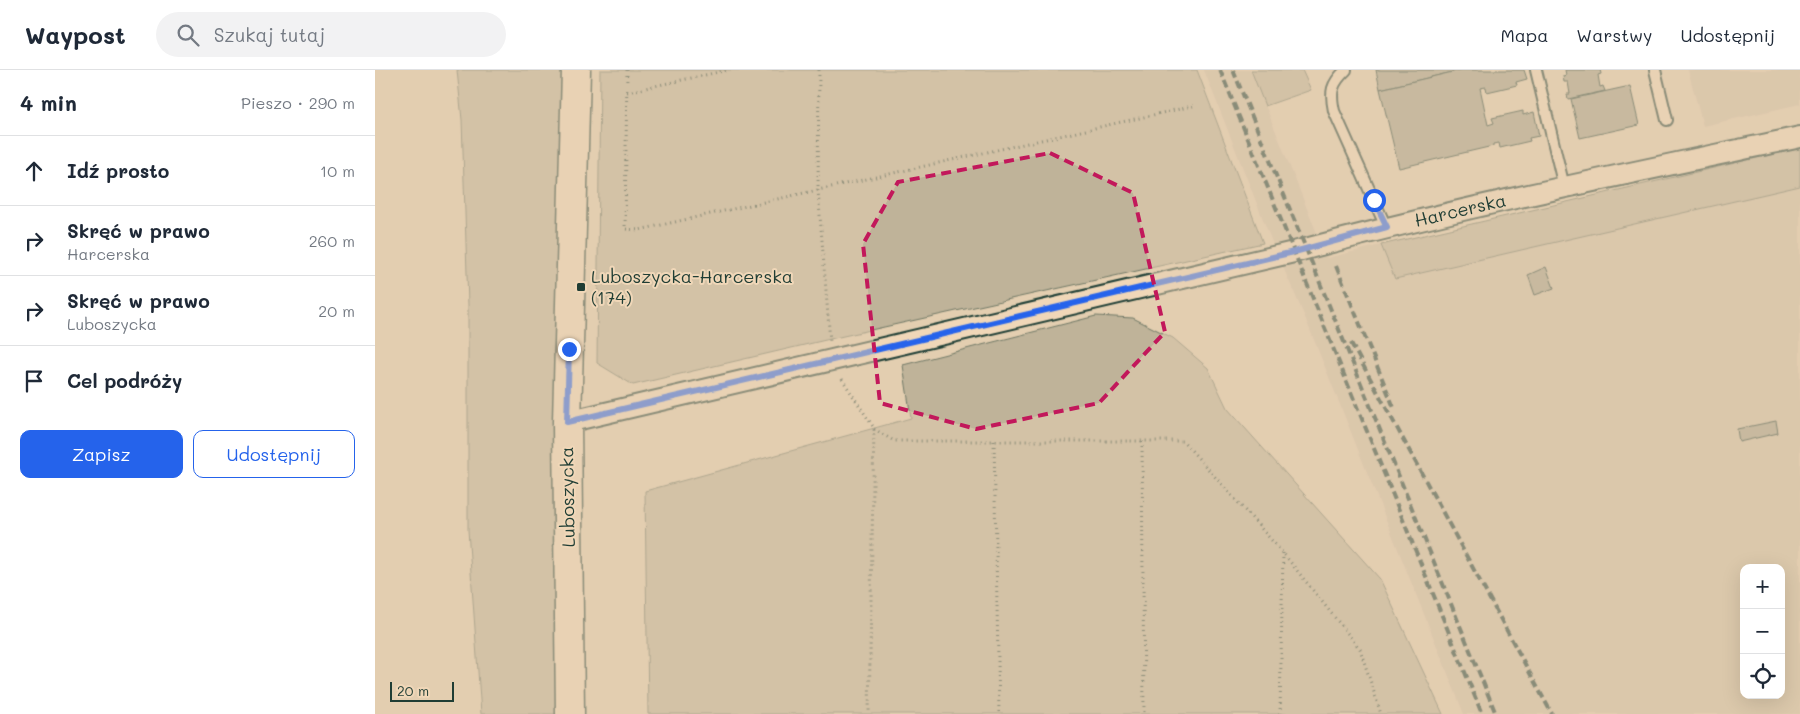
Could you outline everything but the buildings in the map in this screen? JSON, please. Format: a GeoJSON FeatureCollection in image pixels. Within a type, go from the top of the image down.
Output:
{"type":"FeatureCollection","features":[{"type":"Feature","properties":{"kind":"street","name":"Luboszycka"},"geometry":{"type":"LineString","coordinates":[[570,714],[567,422],[576,70]]}},
{"type":"Feature","properties":{"kind":"street","name":"Harcerska"},"geometry":{"type":"LineString","coordinates":[[567,422],[1294,252],[1387,227],[1800,136]]}},
{"type":"Feature","properties":{"kind":"lane"},"geometry":{"type":"LineString","coordinates":[[1346,70],[1336,79],[1331,96],[1335,111],[1387,227]]}},
{"type":"Feature","properties":{"kind":"lane"},"geometry":{"type":"LineString","coordinates":[[1536,70],[1564,187]]}},
{"type":"Feature","properties":{"kind":"lane"},"geometry":{"type":"LineString","coordinates":[[1655,70],[1667,120]]}},
{"type":"Feature","properties":{"kind":"path"},"geometry":{"type":"LineString","coordinates":[[627,70],[625,229],[639,230],[1193,106]]}},
{"type":"Feature","properties":{"kind":"path"},"geometry":{"type":"LineString","coordinates":[[627,92],[728,70]]}},
{"type":"Feature","properties":{"kind":"path"},"geometry":{"type":"LineString","coordinates":[[819,70],[818,190],[831,360],[874,428],[894,441],[1183,441],[1283,553],[1360,649],[1381,714]]}},
{"type":"Feature","properties":{"kind":"path"},"geometry":{"type":"LineString","coordinates":[[869,714],[874,428]]}},
{"type":"Feature","properties":{"kind":"path"},"geometry":{"type":"LineString","coordinates":[[994,441],[999,714]]}},
{"type":"Feature","properties":{"kind":"path"},"geometry":{"type":"LineString","coordinates":[[1142,442],[1144,714]]}},
{"type":"Feature","properties":{"kind":"path"},"geometry":{"type":"LineString","coordinates":[[1280,714],[1283,553]]}},
{"type":"Feature","properties":{"kind":"highlighted area"},"geometry":{"type":"Polygon","coordinates":[[[1050,153],[1133,193],[1165,332],[1099,403],[976,429],[880,403],[863,244],[898,182],[1050,153]]]}},
{"type":"Feature","properties":{"kind":"shaded area"},"geometry":{"type":"Polygon","coordinates":[[[457,70],[576,70],[570,714],[481,714],[468,530],[468,305],[462,120],[457,70]]]}},
{"type":"Feature","properties":{"kind":"shaded area"},"geometry":{"type":"Polygon","coordinates":[[[600,70],[1197,70],[1263,243],[830,339],[633,385],[597,363],[600,70]]]}},
{"type":"Feature","properties":{"kind":"shaded area"},"geometry":{"type":"Polygon","coordinates":[[[1204,70],[1251,70],[1327,258],[1381,245],[1395,279],[1800,186],[1800,714],[1464,714],[1304,315],[1272,242],[1204,70]]]}},
{"type":"Feature","properties":{"kind":"shaded area"},"geometry":{"type":"Polygon","coordinates":[[[1251,70],[1302,70],[1311,90],[1265,106],[1251,70]]]}},
{"type":"Feature","properties":{"kind":"shaded area"},"geometry":{"type":"Polygon","coordinates":[[[1688,70],[1800,70],[1800,104],[1703,126],[1688,70]]]}},
{"type":"Feature","properties":{"kind":"shaded area"},"geometry":{"type":"Polygon","coordinates":[[[1800,148],[1800,186],[1395,279],[1381,245],[1800,148]]]}},
{"type":"Feature","properties":{"kind":"shaded area"},"geometry":{"type":"Polygon","coordinates":[[[1096,316],[1133,318],[1173,338],[1208,368],[1227,408],[1380,579],[1443,714],[648,714],[645,491],[911,418],[903,365],[1096,316]]]}},
{"type":"Feature","properties":{"kind":"railway"},"geometry":{"type":"LineString","coordinates":[[1220,70],[1482,714]]}},
{"type":"Feature","properties":{"kind":"railway"},"geometry":{"type":"LineString","coordinates":[[1233,70],[1496,714]]}},
{"type":"Feature","properties":{"kind":"railway"},"geometry":{"type":"LineString","coordinates":[[1336,266],[1395,410]]}},
{"type":"Feature","properties":{"kind":"railway"},"geometry":{"type":"LineString","coordinates":[[1351,343],[1552,714]]}},
{"type":"Feature","properties":{"kind":"place","name":"Luboszycka-Harcerska (174)"},"geometry":{"type":"Point","coordinates":[581,287]}},
{"type":"Feature","properties":{"kind":"route"},"geometry":{"type":"LineString","coordinates":[[569,349],[567,422],[1294,252],[1387,227],[1374,200]]}}]}
